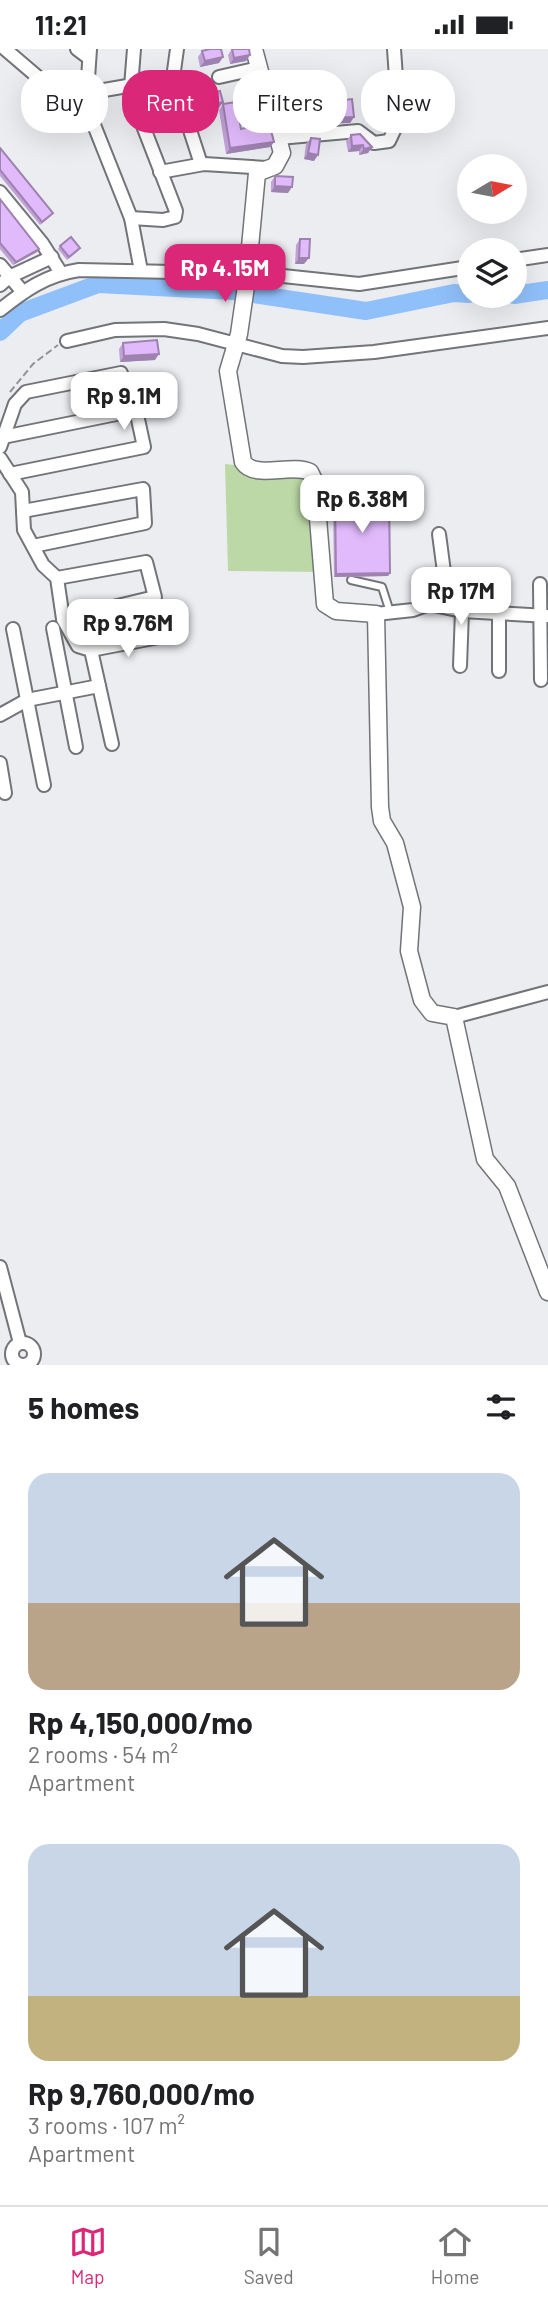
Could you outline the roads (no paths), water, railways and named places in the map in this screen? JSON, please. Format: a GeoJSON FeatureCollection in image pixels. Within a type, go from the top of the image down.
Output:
{"type":"FeatureCollection","features":[{"type":"Feature","properties":{"kind":"street"},"geometry":{"type":"LineString","coordinates":[[5,49],[30,70]]}},
{"type":"Feature","properties":{"kind":"street"},"geometry":{"type":"LineString","coordinates":[[77,49],[89,54]]}},
{"type":"Feature","properties":{"kind":"street"},"geometry":{"type":"LineString","coordinates":[[131,70],[134,49]]}},
{"type":"Feature","properties":{"kind":"street"},"geometry":{"type":"LineString","coordinates":[[174,70],[177,49]]}},
{"type":"Feature","properties":{"kind":"street"},"geometry":{"type":"LineString","coordinates":[[160,172],[201,164],[266,168],[275,166],[280,161],[282,153],[279,138],[254,49]]}},
{"type":"Feature","properties":{"kind":"street"},"geometry":{"type":"LineString","coordinates":[[279,138],[331,136],[358,131],[374,143],[389,141],[399,120],[394,49]]}},
{"type":"Feature","properties":{"kind":"street"},"geometry":{"type":"LineString","coordinates":[[219,77],[259,68]]}},
{"type":"Feature","properties":{"kind":"street"},"geometry":{"type":"LineString","coordinates":[[98,133],[131,218],[141,271]]}},
{"type":"Feature","properties":{"kind":"street"},"geometry":{"type":"LineString","coordinates":[[131,218],[163,220],[175,216],[175,208],[146,133]]}},
{"type":"Feature","properties":{"kind":"street"},"geometry":{"type":"LineString","coordinates":[[191,133],[201,164]]}},
{"type":"Feature","properties":{"kind":"street"},"geometry":{"type":"LineString","coordinates":[[266,168],[257,173],[247,276],[237,339],[228,371],[229,384],[243,463],[255,471],[289,468],[310,472],[315,482],[325,604],[336,611],[383,614],[426,604],[463,611],[544,616]]}},
{"type":"Feature","properties":{"kind":"street"},"geometry":{"type":"LineString","coordinates":[[0,192],[52,257],[61,273]]}},
{"type":"Feature","properties":{"kind":"street"},"geometry":{"type":"LineString","coordinates":[[527,258],[548,255]]}},
{"type":"Feature","properties":{"kind":"street"},"geometry":{"type":"LineString","coordinates":[[0,310],[12,284],[52,257]]}},
{"type":"Feature","properties":{"kind":"street"},"geometry":{"type":"LineString","coordinates":[[0,265],[12,284]]}},
{"type":"Feature","properties":{"kind":"street"},"geometry":{"type":"LineString","coordinates":[[12,284],[88,269],[247,276],[359,285],[457,269]]}},
{"type":"Feature","properties":{"kind":"street"},"geometry":{"type":"LineString","coordinates":[[67,341],[90,333],[138,328],[237,339],[282,356],[321,356],[548,328]]}},
{"type":"Feature","properties":{"kind":"street"},"geometry":{"type":"LineString","coordinates":[[2,442],[15,404],[26,392],[121,373]]}},
{"type":"Feature","properties":{"kind":"street"},"geometry":{"type":"LineString","coordinates":[[2,442],[136,410],[144,447],[10,474]]}},
{"type":"Feature","properties":{"kind":"street"},"geometry":{"type":"LineString","coordinates":[[0,458],[22,492],[24,530],[43,565],[57,578],[58,624],[76,747]]}},
{"type":"Feature","properties":{"kind":"street"},"geometry":{"type":"LineString","coordinates":[[23,511],[144,489],[145,523],[33,546]]}},
{"type":"Feature","properties":{"kind":"street"},"geometry":{"type":"LineString","coordinates":[[439,534],[444,572],[442,606]]}},
{"type":"Feature","properties":{"kind":"street"},"geometry":{"type":"LineString","coordinates":[[57,578],[146,562],[155,597],[58,624]]}},
{"type":"Feature","properties":{"kind":"street"},"geometry":{"type":"LineString","coordinates":[[540,584],[544,616],[541,680]]}},
{"type":"Feature","properties":{"kind":"street"},"geometry":{"type":"LineString","coordinates":[[460,666],[463,611]]}},
{"type":"Feature","properties":{"kind":"street"},"geometry":{"type":"LineString","coordinates":[[383,614],[381,817],[395,843],[412,907],[409,951],[422,1000],[432,1013],[454,1017],[548,992]]}},
{"type":"Feature","properties":{"kind":"street"},"geometry":{"type":"LineString","coordinates":[[499,614],[499,671]]}},
{"type":"Feature","properties":{"kind":"street"},"geometry":{"type":"LineString","coordinates":[[58,624],[78,646],[91,650],[159,636]]}},
{"type":"Feature","properties":{"kind":"street"},"geometry":{"type":"LineString","coordinates":[[13,629],[44,785]]}},
{"type":"Feature","properties":{"kind":"street"},"geometry":{"type":"LineString","coordinates":[[91,650],[112,744]]}},
{"type":"Feature","properties":{"kind":"street"},"geometry":{"type":"LineString","coordinates":[[0,715],[27,700],[99,686]]}},
{"type":"Feature","properties":{"kind":"street"},"geometry":{"type":"LineString","coordinates":[[0,763],[5,793]]}},
{"type":"Feature","properties":{"kind":"street"},"geometry":{"type":"LineString","coordinates":[[454,1017],[485,1159],[507,1186],[548,1292]]}},
{"type":"Feature","properties":{"kind":"street"},"geometry":{"type":"LineString","coordinates":[[0,1267],[20,1343]]}},
{"type":"Feature","properties":{"kind":"street"},"geometry":{"type":"LineString","coordinates":[[20,1343],[28,1344],[33,1349],[32,1360],[22,1365],[7,1360],[14,1347],[20,1343]]}},
{"type":"Feature","properties":{"kind":"lane"},"geometry":{"type":"LineString","coordinates":[[351,580],[382,587],[383,614]]}},
{"type":"Feature","properties":{"kind":"waterway"},"geometry":{"type":"LineString","coordinates":[[0,332],[20,313],[98,284],[234,291],[366,311],[457,293]]}},
{"type":"Feature","properties":{"kind":"waterway"},"geometry":{"type":"LineString","coordinates":[[527,293],[548,290]]}}]}
